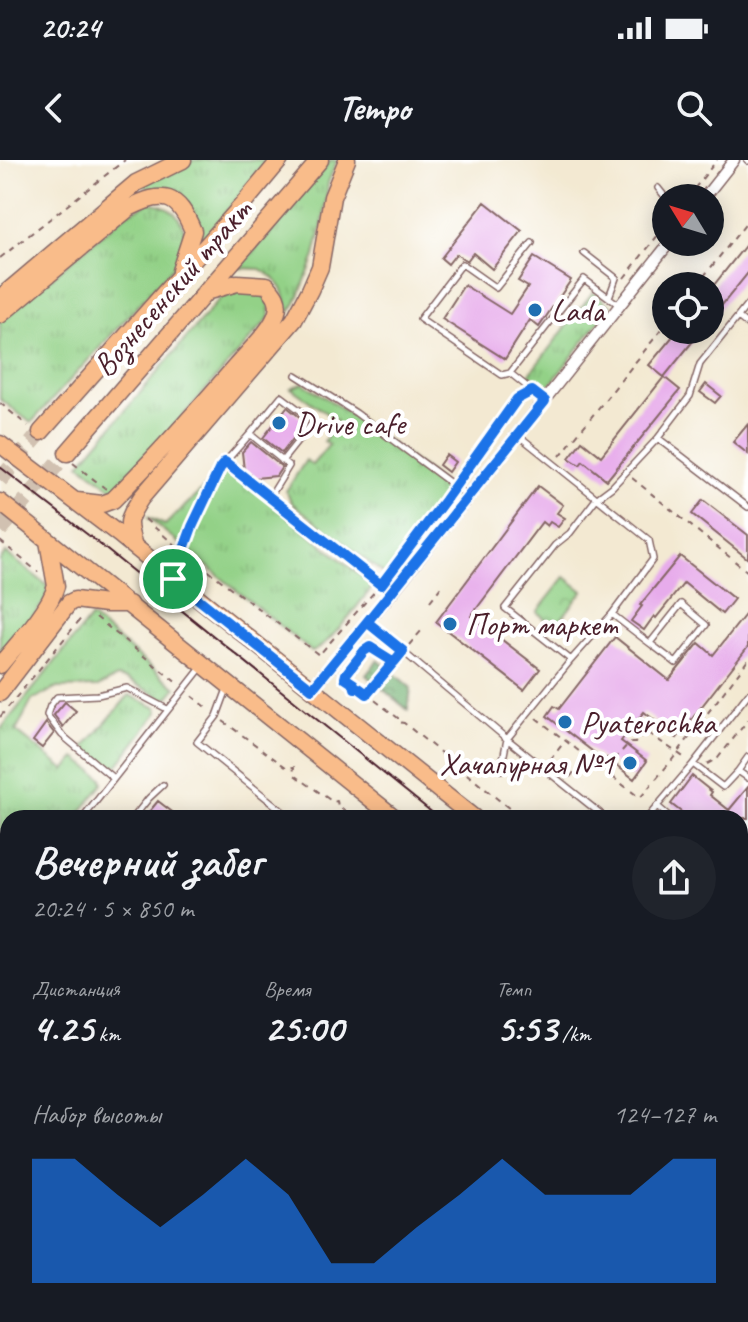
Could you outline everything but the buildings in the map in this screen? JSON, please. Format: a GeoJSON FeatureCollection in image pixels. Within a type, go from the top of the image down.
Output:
{"type":"FeatureCollection","features":[{"type":"Feature","properties":{"kind":"main road"},"geometry":{"type":"LineString","coordinates":[[0,298],[136,183],[183,160]]}},
{"type":"Feature","properties":{"kind":"main road","name":"Вознесенский тракт"},"geometry":{"type":"LineString","coordinates":[[41,432],[280,160]]}},
{"type":"Feature","properties":{"kind":"main road","name":"Вознесенский тракт"},"geometry":{"type":"LineString","coordinates":[[67,453],[320,160]]}},
{"type":"Feature","properties":{"kind":"main road"},"geometry":{"type":"LineString","coordinates":[[135,548],[129,531],[129,518],[141,498],[294,320],[320,267],[332,197],[347,160]]}},
{"type":"Feature","properties":{"kind":"main road"},"geometry":{"type":"LineString","coordinates":[[0,315],[129,208],[149,198],[171,199],[186,212],[193,231],[177,280]]}},
{"type":"Feature","properties":{"kind":"main road"},"geometry":{"type":"LineString","coordinates":[[75,501],[102,504],[116,497],[172,440],[274,321],[278,308],[275,294],[267,285],[237,283],[204,292]]}},
{"type":"Feature","properties":{"kind":"main road"},"geometry":{"type":"LineString","coordinates":[[0,444],[464,810]]}},
{"type":"Feature","properties":{"kind":"main road"},"geometry":{"type":"LineString","coordinates":[[0,502],[385,810]]}},
{"type":"Feature","properties":{"kind":"main road"},"geometry":{"type":"LineString","coordinates":[[0,665],[46,607],[54,592],[56,586],[48,541]]}},
{"type":"Feature","properties":{"kind":"main road"},"geometry":{"type":"LineString","coordinates":[[0,693],[69,603],[75,600],[129,604]]}},
{"type":"Feature","properties":{"kind":"street"},"geometry":{"type":"LineString","coordinates":[[715,184],[734,160]]}},
{"type":"Feature","properties":{"kind":"street"},"geometry":{"type":"LineString","coordinates":[[312,689],[659,256]]}},
{"type":"Feature","properties":{"kind":"lane"},"geometry":{"type":"LineString","coordinates":[[532,243],[496,288],[462,264],[420,319],[502,375],[510,373],[584,279],[620,306]]}},
{"type":"Feature","properties":{"kind":"lane"},"geometry":{"type":"LineString","coordinates":[[584,253],[616,278],[609,297]]}},
{"type":"Feature","properties":{"kind":"lane"},"geometry":{"type":"LineString","coordinates":[[571,660],[505,608],[596,499],[612,487],[658,438],[690,396],[700,364],[748,304]]}},
{"type":"Feature","properties":{"kind":"lane"},"geometry":{"type":"LineString","coordinates":[[738,317],[748,325]]}},
{"type":"Feature","properties":{"kind":"lane"},"geometry":{"type":"LineString","coordinates":[[510,373],[545,401]]}},
{"type":"Feature","properties":{"kind":"lane"},"geometry":{"type":"LineString","coordinates":[[296,375],[356,413],[468,496]]}},
{"type":"Feature","properties":{"kind":"lane"},"geometry":{"type":"LineString","coordinates":[[327,395],[332,387]]}},
{"type":"Feature","properties":{"kind":"lane"},"geometry":{"type":"LineString","coordinates":[[517,399],[532,391]]}},
{"type":"Feature","properties":{"kind":"lane"},"geometry":{"type":"LineString","coordinates":[[173,579],[192,527],[220,468],[281,396],[314,421],[282,461]]}},
{"type":"Feature","properties":{"kind":"lane"},"geometry":{"type":"LineString","coordinates":[[250,434],[289,466],[270,497]]}},
{"type":"Feature","properties":{"kind":"lane"},"geometry":{"type":"LineString","coordinates":[[501,770],[507,739],[612,614],[653,559],[649,540],[517,435]]}},
{"type":"Feature","properties":{"kind":"lane"},"geometry":{"type":"LineString","coordinates":[[658,438],[748,507]]}},
{"type":"Feature","properties":{"kind":"lane"},"geometry":{"type":"LineString","coordinates":[[225,462],[391,592]]}},
{"type":"Feature","properties":{"kind":"lane"},"geometry":{"type":"LineString","coordinates":[[612,614],[676,663],[706,625],[681,604],[650,643]]}},
{"type":"Feature","properties":{"kind":"lane"},"geometry":{"type":"LineString","coordinates":[[367,622],[596,810]]}},
{"type":"Feature","properties":{"kind":"lane"},"geometry":{"type":"LineString","coordinates":[[89,810],[203,665]]}},
{"type":"Feature","properties":{"kind":"lane"},"geometry":{"type":"LineString","coordinates":[[229,684],[217,716],[197,742],[281,810]]}},
{"type":"Feature","properties":{"kind":"lane"},"geometry":{"type":"LineString","coordinates":[[113,778],[62,735],[47,715],[57,697],[98,695],[127,688],[167,709]]}},
{"type":"Feature","properties":{"kind":"lane"},"geometry":{"type":"LineString","coordinates":[[654,810],[748,694]]}},
{"type":"Feature","properties":{"kind":"lane"},"geometry":{"type":"LineString","coordinates":[[693,764],[723,787],[748,757]]}},
{"type":"Feature","properties":{"kind":"lane"},"geometry":{"type":"LineString","coordinates":[[738,771],[748,778]]}},
{"type":"Feature","properties":{"kind":"lane"},"geometry":{"type":"LineString","coordinates":[[139,810],[163,785]]}},
{"type":"Feature","properties":{"kind":"lane"},"geometry":{"type":"LineString","coordinates":[[657,806],[662,810]]}},
{"type":"Feature","properties":{"kind":"path"},"geometry":{"type":"LineString","coordinates":[[0,258],[125,160]]}},
{"type":"Feature","properties":{"kind":"path"},"geometry":{"type":"LineString","coordinates":[[698,184],[717,160]]}},
{"type":"Feature","properties":{"kind":"path"},"geometry":{"type":"LineString","coordinates":[[707,272],[748,221]]}},
{"type":"Feature","properties":{"kind":"path"},"geometry":{"type":"LineString","coordinates":[[609,297],[652,243]]}},
{"type":"Feature","properties":{"kind":"path"},"geometry":{"type":"LineString","coordinates":[[555,464],[652,342]]}},
{"type":"Feature","properties":{"kind":"path"},"geometry":{"type":"LineString","coordinates":[[187,555],[319,655],[381,585],[517,399]]}},
{"type":"Feature","properties":{"kind":"path"},"geometry":{"type":"LineString","coordinates":[[625,472],[748,572]]}},
{"type":"Feature","properties":{"kind":"path"},"geometry":{"type":"LineString","coordinates":[[142,516],[178,548]]}},
{"type":"Feature","properties":{"kind":"path"},"geometry":{"type":"LineString","coordinates":[[0,541],[36,570]]}},
{"type":"Feature","properties":{"kind":"path"},"geometry":{"type":"LineString","coordinates":[[430,601],[444,583]]}},
{"type":"Feature","properties":{"kind":"path"},"geometry":{"type":"LineString","coordinates":[[0,717],[87,610],[211,711]]}},
{"type":"Feature","properties":{"kind":"path"},"geometry":{"type":"LineString","coordinates":[[367,694],[422,630]]}},
{"type":"Feature","properties":{"kind":"path"},"geometry":{"type":"LineString","coordinates":[[394,662],[370,647],[345,678],[511,810]]}},
{"type":"Feature","properties":{"kind":"path"},"geometry":{"type":"LineString","coordinates":[[530,713],[640,798],[748,660]]}},
{"type":"Feature","properties":{"kind":"path"},"geometry":{"type":"LineString","coordinates":[[221,719],[287,768],[294,767],[293,774],[333,802],[337,801],[343,810]]}},
{"type":"Feature","properties":{"kind":"path"},"geometry":{"type":"LineString","coordinates":[[699,769],[718,758],[748,720]]}},
{"type":"Feature","properties":{"kind":"path"},"geometry":{"type":"LineString","coordinates":[[605,771],[629,743],[635,743],[645,731],[693,764]]}},
{"type":"Feature","properties":{"kind":"path"},"geometry":{"type":"LineString","coordinates":[[544,767],[565,741]]}},
{"type":"Feature","properties":{"kind":"path"},"geometry":{"type":"LineString","coordinates":[[564,784],[586,758]]}},
{"type":"Feature","properties":{"kind":"green space"},"geometry":{"type":"Polygon","coordinates":[[[194,160],[268,160],[201,243],[180,204],[140,184],[194,160]]]}},
{"type":"Feature","properties":{"kind":"green space"},"geometry":{"type":"Polygon","coordinates":[[[331,160],[337,160],[328,183],[315,256],[296,303],[284,319],[287,305],[283,290],[273,277],[260,269],[239,268],[331,160]]]}},
{"type":"Feature","properties":{"kind":"green space"},"geometry":{"type":"Polygon","coordinates":[[[150,202],[174,213],[187,236],[174,266],[31,423],[0,399],[0,321],[126,214],[150,202]]]}},
{"type":"Feature","properties":{"kind":"green space"},"geometry":{"type":"Polygon","coordinates":[[[232,287],[260,290],[270,305],[269,318],[116,492],[80,464],[232,287]]]}},
{"type":"Feature","properties":{"kind":"green space"},"geometry":{"type":"Polygon","coordinates":[[[593,292],[611,306],[546,390],[528,376],[593,292]]]}},
{"type":"Feature","properties":{"kind":"green space"},"geometry":{"type":"Polygon","coordinates":[[[303,383],[370,427],[457,494],[454,503],[401,570],[388,577],[292,503],[286,491],[306,460],[312,465],[329,445],[324,441],[337,421],[291,388],[303,383]]]}},
{"type":"Feature","properties":{"kind":"green space"},"geometry":{"type":"Polygon","coordinates":[[[220,473],[234,473],[370,583],[371,589],[343,624],[312,652],[147,517],[165,525],[220,473]]]}},
{"type":"Feature","properties":{"kind":"green space"},"geometry":{"type":"Polygon","coordinates":[[[6,553],[48,586],[45,601],[0,658],[0,560],[6,553]]]}},
{"type":"Feature","properties":{"kind":"green space"},"geometry":{"type":"Polygon","coordinates":[[[565,577],[583,591],[555,627],[537,612],[565,577]]]}},
{"type":"Feature","properties":{"kind":"green space"},"geometry":{"type":"Polygon","coordinates":[[[91,617],[176,688],[164,699],[117,677],[98,687],[57,688],[32,700],[16,731],[65,770],[76,758],[102,778],[103,784],[82,810],[0,810],[0,730],[91,617]]]}},
{"type":"Feature","properties":{"kind":"green space"},"geometry":{"type":"Polygon","coordinates":[[[378,660],[411,688],[408,710],[366,675],[378,660]]]}},
{"type":"Feature","properties":{"kind":"green space"},"geometry":{"type":"Polygon","coordinates":[[[129,695],[157,708],[158,712],[118,765],[111,767],[84,748],[129,695]]]}},
{"type":"Feature","properties":{"kind":"tunnel"},"geometry":{"type":"LineString","coordinates":[[0,480],[41,432]]}},
{"type":"Feature","properties":{"kind":"tunnel"},"geometry":{"type":"LineString","coordinates":[[0,530],[67,453]]}},
{"type":"Feature","properties":{"kind":"tram line"},"geometry":{"type":"LineString","coordinates":[[0,467],[429,810]]}},
{"type":"Feature","properties":{"kind":"place","name":"Lada"},"geometry":{"type":"Point","coordinates":[535,310]}},
{"type":"Feature","properties":{"kind":"place","name":"Drive cafe"},"geometry":{"type":"Point","coordinates":[279,423]}},
{"type":"Feature","properties":{"kind":"place","name":"Порт маркет"},"geometry":{"type":"Point","coordinates":[450,624]}},
{"type":"Feature","properties":{"kind":"place","name":"Pyaterochka"},"geometry":{"type":"Point","coordinates":[565,722]}},
{"type":"Feature","properties":{"kind":"place","name":"Хачапурная №1"},"geometry":{"type":"Point","coordinates":[630,763]}},
{"type":"Feature","properties":{"kind":"route"},"geometry":{"type":"LineString","coordinates":[[173,579],[192,527],[225,462],[381,585],[517,399],[532,391],[545,401],[367,622],[403,651],[394,662],[370,647],[364,651],[345,678],[367,694],[394,662],[403,651],[367,622],[312,689],[173,579]]}}]}
